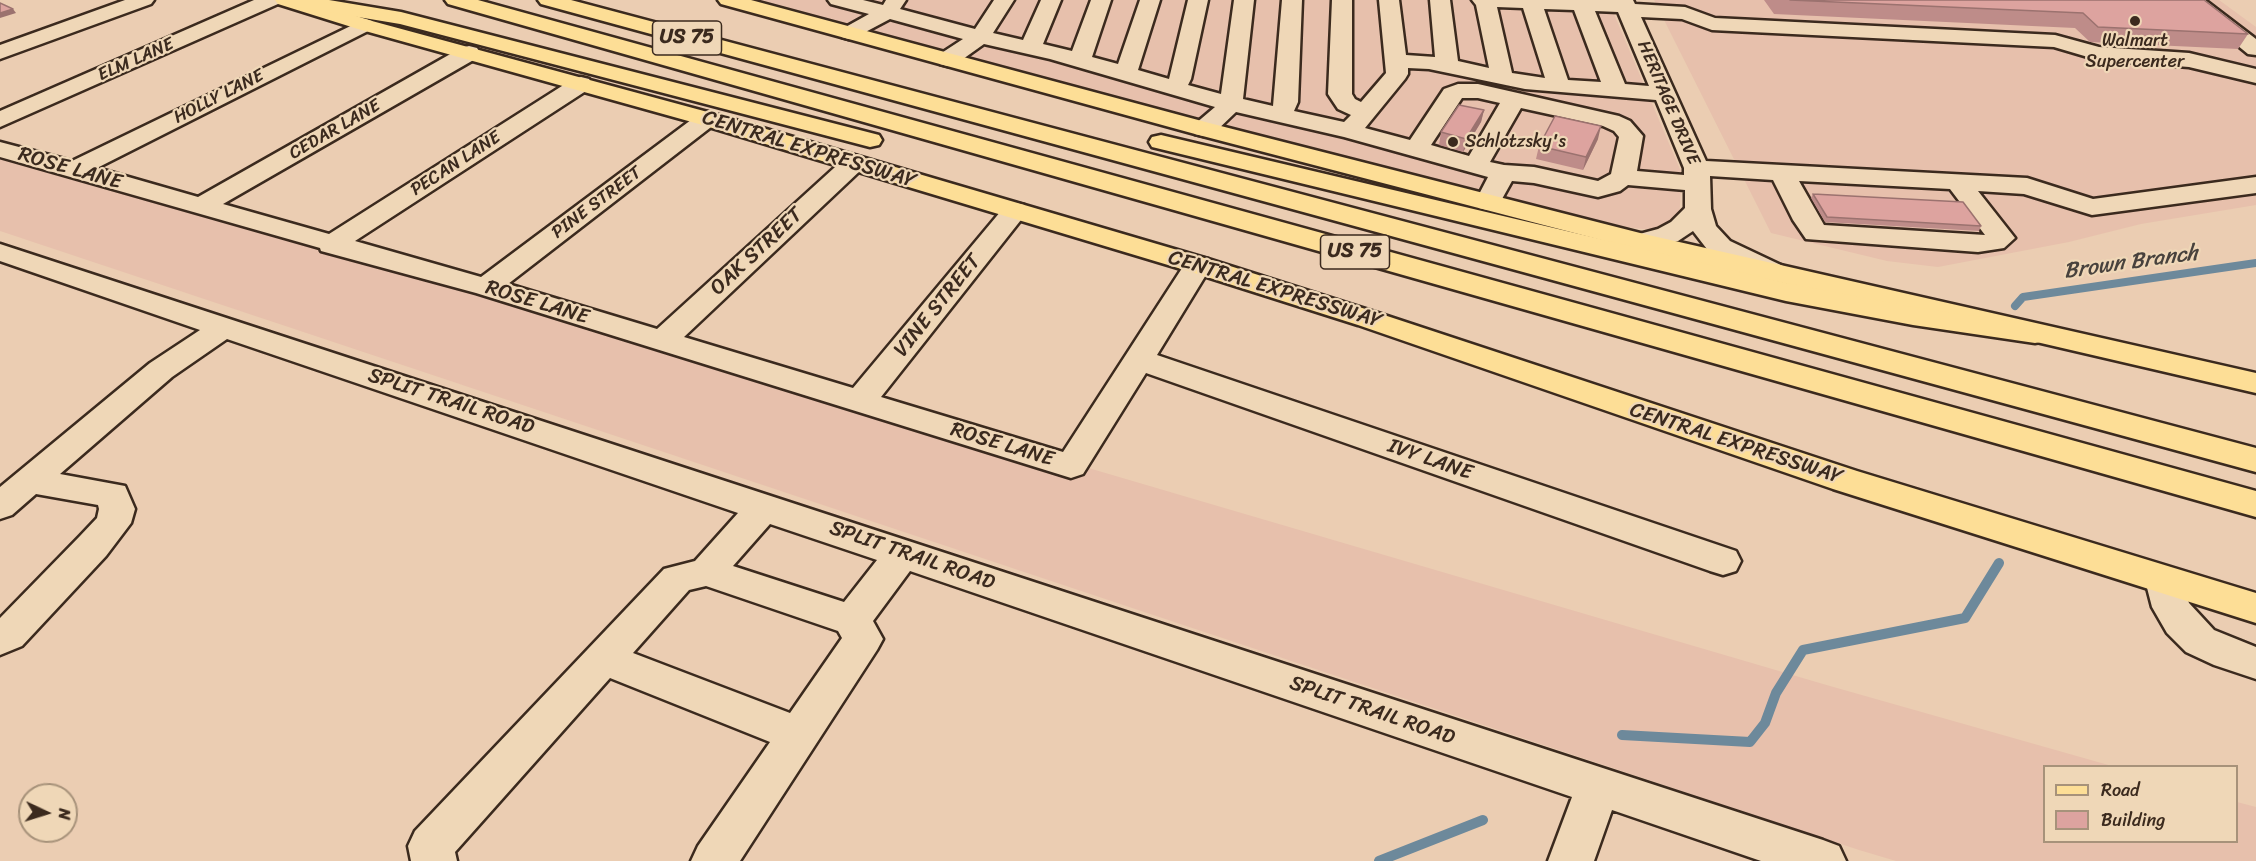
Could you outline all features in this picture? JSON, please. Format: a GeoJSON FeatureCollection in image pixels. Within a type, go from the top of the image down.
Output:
{"type":"FeatureCollection","features":[{"type":"Feature","properties":{"kind":"main road","name":"CENTRAL EXPRESSWAY"},"geometry":{"type":"LineString","coordinates":[[285,0],[365,25],[707,119],[1198,265],[1368,318],[1845,480],[2256,608]]}},
{"type":"Feature","properties":{"kind":"main road"},"geometry":{"type":"LineString","coordinates":[[292,0],[401,18],[894,146]]}},
{"type":"Feature","properties":{"kind":"main road","name":"US 75"},"geometry":{"type":"LineString","coordinates":[[455,0],[2256,504]]}},
{"type":"Feature","properties":{"kind":"main road","name":"US 75"},"geometry":{"type":"LineString","coordinates":[[548,0],[2256,460]]}},
{"type":"Feature","properties":{"kind":"main road"},"geometry":{"type":"LineString","coordinates":[[732,0],[1204,129],[1642,242],[2256,383]]}},
{"type":"Feature","properties":{"kind":"main road"},"geometry":{"type":"LineString","coordinates":[[969,113],[1145,139],[1786,292],[1913,316],[2035,334]]}},
{"type":"Feature","properties":{"kind":"main road"},"geometry":{"type":"LineString","coordinates":[[929,155],[1096,181]]}},
{"type":"Feature","properties":{"kind":"street"},"geometry":{"type":"LineString","coordinates":[[0,52],[144,0]]}},
{"type":"Feature","properties":{"kind":"street","name":"ELM LANE"},"geometry":{"type":"LineString","coordinates":[[0,120],[272,0]]}},
{"type":"Feature","properties":{"kind":"street"},"geometry":{"type":"LineString","coordinates":[[838,0],[892,6],[937,16],[980,37],[1075,59],[1231,104],[1350,131],[1416,149],[1503,172],[1534,175],[1598,189],[1611,186],[1623,177],[1631,136],[1622,126],[1611,122],[1478,91],[1458,91],[1452,94],[1416,149]]}},
{"type":"Feature","properties":{"kind":"street"},"geometry":{"type":"LineString","coordinates":[[948,59],[980,37],[1004,0]]}},
{"type":"Feature","properties":{"kind":"street"},"geometry":{"type":"LineString","coordinates":[[1030,48],[1051,0]]}},
{"type":"Feature","properties":{"kind":"street"},"geometry":{"type":"LineString","coordinates":[[1075,59],[1084,52],[1101,0]]}},
{"type":"Feature","properties":{"kind":"street"},"geometry":{"type":"LineString","coordinates":[[1126,73],[1150,0]]}},
{"type":"Feature","properties":{"kind":"street"},"geometry":{"type":"LineString","coordinates":[[1174,88],[1180,79],[1198,0]]}},
{"type":"Feature","properties":{"kind":"street"},"geometry":{"type":"LineString","coordinates":[[1204,129],[1231,104],[1244,0]]}},
{"type":"Feature","properties":{"kind":"street"},"geometry":{"type":"LineString","coordinates":[[1281,115],[1286,102],[1292,0]]}},
{"type":"Feature","properties":{"kind":"street"},"geometry":{"type":"LineString","coordinates":[[1342,0],[1340,94],[1346,104],[1365,112]]}},
{"type":"Feature","properties":{"kind":"street"},"geometry":{"type":"LineString","coordinates":[[1350,131],[1397,74],[1389,0]]}},
{"type":"Feature","properties":{"kind":"street"},"geometry":{"type":"LineString","coordinates":[[1440,0],[1448,65]]}},
{"type":"Feature","properties":{"kind":"street"},"geometry":{"type":"LineString","coordinates":[[1502,77],[1483,0],[1681,7],[1712,24],[2055,41],[2098,53],[2189,60],[2256,76]]}},
{"type":"Feature","properties":{"kind":"street"},"geometry":{"type":"LineString","coordinates":[[2192,0],[2256,49]]}},
{"type":"Feature","properties":{"kind":"street"},"geometry":{"type":"LineString","coordinates":[[1531,1],[1559,86]]}},
{"type":"Feature","properties":{"kind":"street"},"geometry":{"type":"LineString","coordinates":[[1580,2],[1616,90]]}},
{"type":"Feature","properties":{"kind":"street","name":"HERITAGE DRIVE"},"geometry":{"type":"LineString","coordinates":[[1625,5],[1665,94],[1698,187],[1706,231],[1720,247],[1775,273]]}},
{"type":"Feature","properties":{"kind":"street"},"geometry":{"type":"LineString","coordinates":[[849,33],[892,6]]}},
{"type":"Feature","properties":{"kind":"street","name":"HOLLY LANE"},"geometry":{"type":"LineString","coordinates":[[74,170],[365,25]]}},
{"type":"Feature","properties":{"kind":"street","name":"CEDAR LANE"},"geometry":{"type":"LineString","coordinates":[[201,206],[469,53]]}},
{"type":"Feature","properties":{"kind":"street"},"geometry":{"type":"LineString","coordinates":[[1396,61],[1448,65],[1559,86],[1665,94]]}},
{"type":"Feature","properties":{"kind":"street","name":"PECAN LANE"},"geometry":{"type":"LineString","coordinates":[[331,245],[581,84]]}},
{"type":"Feature","properties":{"kind":"street"},"geometry":{"type":"LineString","coordinates":[[1476,165],[1514,99]]}},
{"type":"Feature","properties":{"kind":"street","name":"PINE STREET"},"geometry":{"type":"LineString","coordinates":[[486,287],[707,119]]}},
{"type":"Feature","properties":{"kind":"street","name":"ROSE LANE"},"geometry":{"type":"LineString","coordinates":[[0,149],[331,245],[486,287],[1071,466],[1137,359]]}},
{"type":"Feature","properties":{"kind":"street","name":"OAK STREET"},"geometry":{"type":"LineString","coordinates":[[661,342],[854,163]]}},
{"type":"Feature","properties":{"kind":"street"},"geometry":{"type":"LineString","coordinates":[[1488,202],[1503,172]]}},
{"type":"Feature","properties":{"kind":"street"},"geometry":{"type":"LineString","coordinates":[[1782,172],[1806,220],[1816,233],[1978,244],[1994,242],[2001,238],[1957,182]]}},
{"type":"Feature","properties":{"kind":"street"},"geometry":{"type":"LineString","coordinates":[[1623,177],[1698,187],[1782,172],[2027,186],[2092,207],[2256,185]]}},
{"type":"Feature","properties":{"kind":"street"},"geometry":{"type":"LineString","coordinates":[[1642,242],[1668,235],[1681,228],[1698,187]]}},
{"type":"Feature","properties":{"kind":"street","name":"VINE STREET"},"geometry":{"type":"LineString","coordinates":[[860,401],[1015,211]]}},
{"type":"Feature","properties":{"kind":"street","name":"SPLIT TRAIL ROAD"},"geometry":{"type":"LineString","coordinates":[[9,263],[223,328],[536,429],[1823,861]]}},
{"type":"Feature","properties":{"kind":"street"},"geometry":{"type":"LineString","coordinates":[[1137,359],[1198,265]]}},
{"type":"Feature","properties":{"kind":"street"},"geometry":{"type":"LineString","coordinates":[[0,506],[161,370],[223,328]]}},
{"type":"Feature","properties":{"kind":"street","name":"IVY LANE"},"geometry":{"type":"LineString","coordinates":[[1137,359],[1723,561]]}},
{"type":"Feature","properties":{"kind":"street"},"geometry":{"type":"LineString","coordinates":[[0,639],[8,635],[93,546],[113,523],[117,509],[113,495],[30,481]]}},
{"type":"Feature","properties":{"kind":"street"},"geometry":{"type":"LineString","coordinates":[[707,572],[765,506]]}},
{"type":"Feature","properties":{"kind":"street"},"geometry":{"type":"LineString","coordinates":[[852,620],[903,553]]}},
{"type":"Feature","properties":{"kind":"street"},"geometry":{"type":"LineString","coordinates":[[434,861],[431,846],[677,579],[707,572],[852,620],[863,639],[714,861]]}},
{"type":"Feature","properties":{"kind":"street"},"geometry":{"type":"LineString","coordinates":[[2164,580],[2171,607],[2181,622],[2200,640],[2228,654],[2256,663]]}},
{"type":"Feature","properties":{"kind":"street"},"geometry":{"type":"LineString","coordinates":[[604,659],[798,735]]}},
{"type":"Feature","properties":{"kind":"street"},"geometry":{"type":"LineString","coordinates":[[1571,861],[1598,787]]}},
{"type":"Feature","properties":{"kind":"shaded area"},"geometry":{"type":"Polygon","coordinates":[[[756,0],[1608,0],[1682,174],[1679,220],[1660,231],[1626,227],[1080,89],[756,0]]]}},
{"type":"Feature","properties":{"kind":"shaded area"},"geometry":{"type":"Polygon","coordinates":[[[1654,0],[2219,0],[2256,27],[2256,205],[2141,224],[2069,242],[1938,267],[1887,261],[1771,233],[1654,0]]]}},
{"type":"Feature","properties":{"kind":"shaded area"},"geometry":{"type":"Polygon","coordinates":[[[0,148],[1830,686],[2108,765],[2043,765],[2043,843],[2238,843],[2238,802],[2256,807],[2256,861],[1896,861],[0,231],[0,148]]]}},
{"type":"Feature","properties":{"kind":"building"},"geometry":{"type":"Polygon","coordinates":[[[1790,0],[2204,0],[2248,34],[2098,27],[2083,13],[1790,0]]]}},
{"type":"Feature","properties":{"kind":"building"},"geometry":{"type":"Polygon","coordinates":[[[0,3],[13,9],[0,13],[0,3]]]}},
{"type":"Feature","properties":{"kind":"building"},"geometry":{"type":"Polygon","coordinates":[[[1459,105],[1484,110],[1466,139],[1441,132],[1459,105]]]}},
{"type":"Feature","properties":{"kind":"building"},"geometry":{"type":"Polygon","coordinates":[[[1555,116],[1601,126],[1586,157],[1539,146],[1555,116]]]}},
{"type":"Feature","properties":{"kind":"building"},"geometry":{"type":"Polygon","coordinates":[[[1813,194],[1963,202],[1981,226],[1827,217],[1813,194]]]}},
{"type":"Feature","properties":{"kind":"waterway","name":"Brown Branch"},"geometry":{"type":"LineString","coordinates":[[2015,306],[2023,297],[2256,263]]}},
{"type":"Feature","properties":{"kind":"waterway","name":"Brown Branch"},"geometry":{"type":"LineString","coordinates":[[1622,735],[1750,742],[1765,723],[1776,693],[1803,650],[1965,618],[1999,563]]}},
{"type":"Feature","properties":{"kind":"waterway","name":"Brown Branch"},"geometry":{"type":"LineString","coordinates":[[1379,861],[1483,820]]}},
{"type":"Feature","properties":{"kind":"place","name":"Walmart Supercenter"},"geometry":{"type":"Point","coordinates":[2135,21]}},
{"type":"Feature","properties":{"kind":"place","name":"Schlotzsky's"},"geometry":{"type":"Point","coordinates":[1453,142]}}]}
